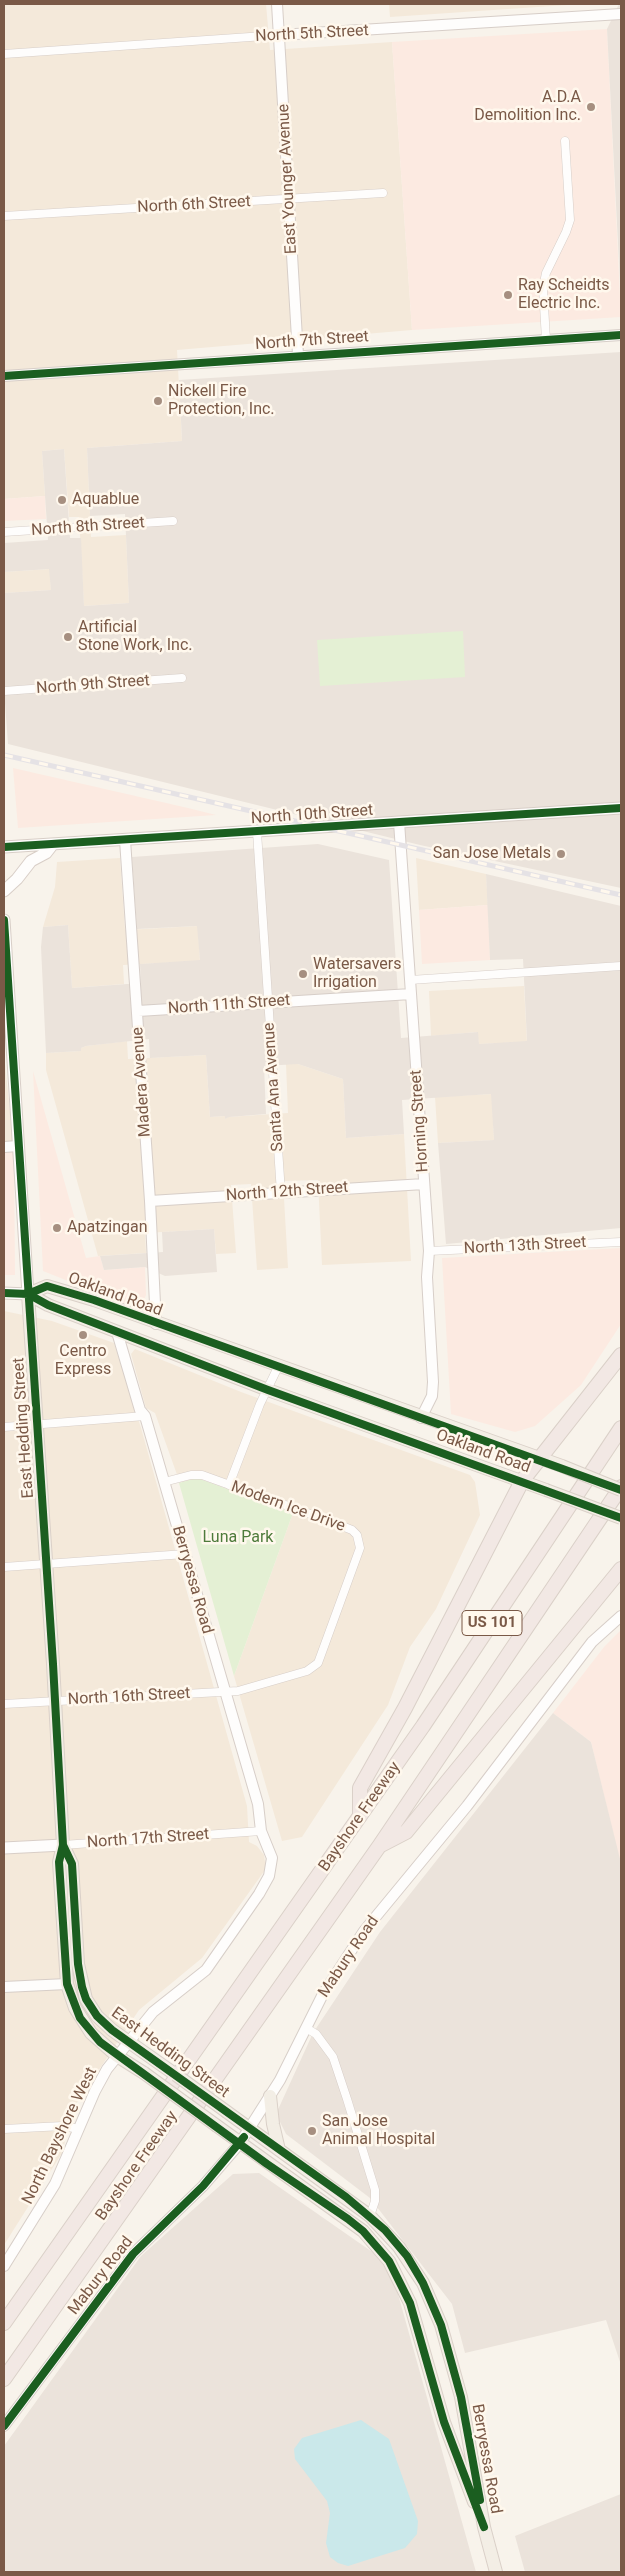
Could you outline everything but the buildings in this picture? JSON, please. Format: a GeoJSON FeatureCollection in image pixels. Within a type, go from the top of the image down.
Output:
{"type":"FeatureCollection","features":[{"type":"Feature","properties":{"kind":"highway"},"geometry":{"type":"LineString","coordinates":[[360,1816],[360,1788],[406,1708],[522,1481],[621,1356]]}},
{"type":"Feature","properties":{"kind":"highway","name":"Bayshore Freeway"},"geometry":{"type":"LineString","coordinates":[[4,2323],[423,1726],[621,1428]]}},
{"type":"Feature","properties":{"kind":"highway","name":"Bayshore Freeway"},"geometry":{"type":"LineString","coordinates":[[4,2379],[380,1845],[621,1488]]}},
{"type":"Feature","properties":{"kind":"highway"},"geometry":{"type":"LineString","coordinates":[[380,1845],[406,1832],[621,1569]]}},
{"type":"Feature","properties":{"kind":"main road","name":"North 10th Street"},"geometry":{"type":"LineString","coordinates":[[4,847],[621,808]]}},
{"type":"Feature","properties":{"kind":"main road"},"geometry":{"type":"LineString","coordinates":[[4,891],[17,879],[31,861],[46,853],[53,844]]}},
{"type":"Feature","properties":{"kind":"main road","name":"East Hedding Street"},"geometry":{"type":"LineString","coordinates":[[4,920],[6,1002],[47,1564],[63,1844],[59,1862],[67,1984],[75,2008],[86,2026],[117,2056],[144,2073],[240,2144]]}},
{"type":"Feature","properties":{"kind":"main road","name":"Oakland Road"},"geometry":{"type":"LineString","coordinates":[[28,1294],[47,1286],[621,1488]]}},
{"type":"Feature","properties":{"kind":"main road"},"geometry":{"type":"LineString","coordinates":[[4,1293],[28,1294]]}},
{"type":"Feature","properties":{"kind":"main road","name":"Oakland Road"},"geometry":{"type":"LineString","coordinates":[[28,1294],[48,1305],[268,1390],[621,1518]]}},
{"type":"Feature","properties":{"kind":"main road","name":"East Hedding Street"},"geometry":{"type":"LineString","coordinates":[[63,1844],[72,1864],[78,1964],[82,1987],[86,1999],[97,2016],[128,2042],[250,2129]]}},
{"type":"Feature","properties":{"kind":"main road","name":"North 17th Street"},"geometry":{"type":"LineString","coordinates":[[4,1848],[63,1844]]}},
{"type":"Feature","properties":{"kind":"main road"},"geometry":{"type":"LineString","coordinates":[[270,2096],[273,2124],[280,2150]]}},
{"type":"Feature","properties":{"kind":"main road","name":"Berryessa Road"},"geometry":{"type":"LineString","coordinates":[[250,2129],[370,2216],[386,2230],[406,2256],[433,2302],[461,2396],[484,2527],[496,2572]]}},
{"type":"Feature","properties":{"kind":"main road","name":"Berryessa Road"},"geometry":{"type":"LineString","coordinates":[[240,2144],[363,2231],[389,2261],[410,2303],[444,2422],[484,2527]]}},
{"type":"Feature","properties":{"kind":"street","name":"East Younger Avenue"},"geometry":{"type":"LineString","coordinates":[[277,4],[298,355]]}},
{"type":"Feature","properties":{"kind":"street","name":"North 5th Street"},"geometry":{"type":"LineString","coordinates":[[4,54],[621,14]]}},
{"type":"Feature","properties":{"kind":"street"},"geometry":{"type":"LineString","coordinates":[[546,340],[543,288],[546,273],[570,220],[566,141]]}},
{"type":"Feature","properties":{"kind":"street","name":"North 6th Street"},"geometry":{"type":"LineString","coordinates":[[4,216],[383,193]]}},
{"type":"Feature","properties":{"kind":"street","name":"North 7th Street"},"geometry":{"type":"LineString","coordinates":[[4,376],[621,335]]}},
{"type":"Feature","properties":{"kind":"street","name":"North 8th Street"},"geometry":{"type":"LineString","coordinates":[[4,532],[173,521]]}},
{"type":"Feature","properties":{"kind":"street","name":"North 9th Street"},"geometry":{"type":"LineString","coordinates":[[4,691],[182,678]]}},
{"type":"Feature","properties":{"kind":"street","name":"Horning Street"},"geometry":{"type":"LineString","coordinates":[[399,822],[429,1251],[427,1278],[433,1382],[432,1396],[421,1418]]}},
{"type":"Feature","properties":{"kind":"street","name":"Santa Ana Avenue"},"geometry":{"type":"LineString","coordinates":[[257,832],[281,1193]]}},
{"type":"Feature","properties":{"kind":"street","name":"Madera Avenue"},"geometry":{"type":"LineString","coordinates":[[125,840],[138,1011],[156,1324]]}},
{"type":"Feature","properties":{"kind":"street"},"geometry":{"type":"LineString","coordinates":[[410,980],[621,966]]}},
{"type":"Feature","properties":{"kind":"street","name":"North 11th Street"},"geometry":{"type":"LineString","coordinates":[[138,1011],[411,994]]}},
{"type":"Feature","properties":{"kind":"street"},"geometry":{"type":"LineString","coordinates":[[4,1147],[18,1146]]}},
{"type":"Feature","properties":{"kind":"street","name":"North 12th Street"},"geometry":{"type":"LineString","coordinates":[[150,1201],[424,1184]]}},
{"type":"Feature","properties":{"kind":"street","name":"North 13th Street"},"geometry":{"type":"LineString","coordinates":[[429,1251],[621,1242]]}},
{"type":"Feature","properties":{"kind":"street","name":"Berryessa Road"},"geometry":{"type":"LineString","coordinates":[[117,1332],[140,1410],[145,1416],[258,1804],[261,1831]]}},
{"type":"Feature","properties":{"kind":"street"},"geometry":{"type":"LineString","coordinates":[[229,1485],[278,1367]]}},
{"type":"Feature","properties":{"kind":"street"},"geometry":{"type":"LineString","coordinates":[[4,1427],[145,1416]]}},
{"type":"Feature","properties":{"kind":"street","name":"Modern Ice Drive"},"geometry":{"type":"LineString","coordinates":[[164,1482],[196,1475],[229,1485],[352,1530],[360,1541],[360,1548],[318,1663],[307,1671],[238,1691],[224,1692]]}},
{"type":"Feature","properties":{"kind":"street"},"geometry":{"type":"LineString","coordinates":[[4,1567],[185,1554]]}},
{"type":"Feature","properties":{"kind":"street","name":"Mabury Road"},"geometry":{"type":"LineString","coordinates":[[4,2426],[133,2254],[203,2186],[240,2144],[270,2096],[323,1994],[364,1931],[467,1806],[592,1642],[621,1616]]}},
{"type":"Feature","properties":{"kind":"street","name":"North 16th Street"},"geometry":{"type":"LineString","coordinates":[[4,1704],[224,1692]]}},
{"type":"Feature","properties":{"kind":"street","name":"North 17th Street"},"geometry":{"type":"LineString","coordinates":[[63,1844],[261,1831]]}},
{"type":"Feature","properties":{"kind":"street","name":"North Bayshore West"},"geometry":{"type":"LineString","coordinates":[[4,2266],[55,2184],[95,2091],[117,2056],[152,2012],[206,1970],[259,1894],[269,1876],[272,1858],[261,1831]]}},
{"type":"Feature","properties":{"kind":"street"},"geometry":{"type":"LineString","coordinates":[[4,1987],[67,1984]]}},
{"type":"Feature","properties":{"kind":"street"},"geometry":{"type":"LineString","coordinates":[[306,2028],[316,2034],[333,2057],[375,2190],[375,2201],[370,2216]]}},
{"type":"Feature","properties":{"kind":"street"},"geometry":{"type":"LineString","coordinates":[[4,2129],[63,2126],[79,2129]]}},
{"type":"Feature","properties":{"kind":"shaded area"},"geometry":{"type":"Polygon","coordinates":[[[4,4],[266,4],[270,50],[392,42],[412,330],[177,350],[182,441],[87,448],[91,537],[126,535],[129,603],[84,606],[79,517],[69,517],[64,449],[42,451],[45,496],[4,499],[4,4]]]}},
{"type":"Feature","properties":{"kind":"shaded area"},"geometry":{"type":"Polygon","coordinates":[[[389,4],[582,4],[390,17],[389,4]]]}},
{"type":"Feature","properties":{"kind":"shaded area"},"geometry":{"type":"Polygon","coordinates":[[[619,4],[621,4],[621,302],[607,29],[619,4]]]}},
{"type":"Feature","properties":{"kind":"shaded area"},"geometry":{"type":"Polygon","coordinates":[[[607,29],[621,317],[412,330],[392,42],[607,29]]]}},
{"type":"Feature","properties":{"kind":"shaded area"},"geometry":{"type":"Polygon","coordinates":[[[621,352],[621,888],[420,845],[8,744],[4,690],[4,593],[51,590],[49,569],[4,572],[4,543],[48,540],[42,451],[64,449],[70,538],[81,538],[84,606],[129,603],[125,514],[90,516],[87,448],[182,441],[179,380],[621,352]]]}},
{"type":"Feature","properties":{"kind":"shaded area"},"geometry":{"type":"Polygon","coordinates":[[[45,496],[46,519],[4,521],[4,499],[45,496]]]}},
{"type":"Feature","properties":{"kind":"shaded area"},"geometry":{"type":"Polygon","coordinates":[[[50,569],[51,590],[4,593],[4,572],[50,569]]]}},
{"type":"Feature","properties":{"kind":"shaded area"},"geometry":{"type":"Polygon","coordinates":[[[13,768],[188,808],[216,815],[18,828],[13,768]]]}},
{"type":"Feature","properties":{"kind":"shaded area"},"geometry":{"type":"Polygon","coordinates":[[[318,844],[389,860],[401,1038],[478,1032],[479,1044],[527,1041],[523,959],[490,960],[486,874],[621,906],[621,1228],[446,1244],[438,1143],[494,1140],[491,1094],[402,1100],[404,1134],[346,1138],[343,1079],[298,1064],[264,1066],[266,1114],[229,1117],[225,1119],[225,1116],[210,1117],[206,1055],[150,1058],[149,1039],[86,1046],[81,1048],[81,1051],[46,1053],[41,947],[43,927],[68,925],[72,988],[141,983],[140,964],[200,960],[197,926],[137,929],[132,857],[318,844]]]}},
{"type":"Feature","properties":{"kind":"shaded area"},"geometry":{"type":"Polygon","coordinates":[[[120,858],[125,930],[198,926],[200,961],[123,965],[124,984],[72,988],[68,925],[43,927],[55,887],[57,862],[120,858]]]}},
{"type":"Feature","properties":{"kind":"shaded area"},"geometry":{"type":"Polygon","coordinates":[[[416,858],[486,874],[488,905],[419,910],[416,858]]]}},
{"type":"Feature","properties":{"kind":"shaded area"},"geometry":{"type":"Polygon","coordinates":[[[488,905],[490,960],[422,964],[419,910],[488,905]]]}},
{"type":"Feature","properties":{"kind":"shaded area"},"geometry":{"type":"Polygon","coordinates":[[[524,986],[527,1042],[479,1044],[477,1032],[431,1036],[429,991],[524,986]]]}},
{"type":"Feature","properties":{"kind":"shaded area"},"geometry":{"type":"Polygon","coordinates":[[[127,1041],[128,1059],[206,1055],[210,1117],[225,1116],[225,1119],[228,1117],[288,1113],[286,1064],[298,1064],[343,1079],[346,1138],[404,1134],[411,1261],[322,1265],[318,1180],[283,1181],[288,1268],[257,1270],[251,1184],[231,1185],[236,1253],[216,1254],[214,1229],[145,1233],[146,1253],[98,1256],[46,1070],[46,1053],[80,1051],[81,1048],[86,1046],[127,1041]]]}},
{"type":"Feature","properties":{"kind":"shaded area"},"geometry":{"type":"Polygon","coordinates":[[[4,1054],[14,1151],[4,1152],[4,1054]]]}},
{"type":"Feature","properties":{"kind":"shaded area"},"geometry":{"type":"Polygon","coordinates":[[[33,1071],[86,1258],[100,1256],[104,1270],[145,1267],[146,1295],[142,1305],[131,1306],[43,1271],[33,1071]]]}},
{"type":"Feature","properties":{"kind":"shaded area"},"geometry":{"type":"Polygon","coordinates":[[[492,1094],[494,1140],[438,1143],[435,1097],[492,1094]]]}},
{"type":"Feature","properties":{"kind":"shaded area"},"geometry":{"type":"Polygon","coordinates":[[[14,1151],[15,1275],[4,1275],[4,1152],[14,1151]]]}},
{"type":"Feature","properties":{"kind":"shaded area"},"geometry":{"type":"Polygon","coordinates":[[[214,1229],[217,1272],[165,1276],[145,1267],[104,1270],[100,1256],[163,1252],[162,1232],[214,1229]]]}},
{"type":"Feature","properties":{"kind":"shaded area"},"geometry":{"type":"Polygon","coordinates":[[[621,1248],[621,1324],[581,1385],[535,1426],[515,1432],[451,1414],[442,1258],[621,1248]]]}},
{"type":"Feature","properties":{"kind":"shaded area"},"geometry":{"type":"Polygon","coordinates":[[[4,1311],[52,1321],[114,1343],[141,1428],[247,1806],[249,1842],[257,1846],[264,1855],[265,1870],[202,1958],[139,2010],[74,2107],[62,2153],[4,2245],[4,1311]]]}},
{"type":"Feature","properties":{"kind":"shaded area"},"geometry":{"type":"Polygon","coordinates":[[[135,1349],[241,1392],[470,1475],[475,1482],[480,1515],[436,1609],[410,1647],[388,1705],[302,1837],[282,1841],[234,1676],[293,1513],[200,1479],[180,1483],[155,1413],[146,1408],[131,1354],[135,1349]]]}},
{"type":"Feature","properties":{"kind":"shaded area"},"geometry":{"type":"Polygon","coordinates":[[[621,1630],[620,1863],[591,1742],[553,1713],[604,1647],[621,1630]]]}},
{"type":"Feature","properties":{"kind":"shaded area"},"geometry":{"type":"Polygon","coordinates":[[[553,1713],[591,1742],[621,1863],[621,2365],[606,2320],[465,2353],[452,2304],[370,2198],[286,2134],[276,2114],[313,2033],[380,1932],[553,1713]]]}},
{"type":"Feature","properties":{"kind":"shaded area"},"geometry":{"type":"Polygon","coordinates":[[[259,2173],[378,2256],[396,2287],[476,2572],[4,2572],[4,2446],[141,2256],[233,2174],[259,2173]]]}},
{"type":"Feature","properties":{"kind":"shaded area"},"geometry":{"type":"Polygon","coordinates":[[[621,2494],[621,2572],[525,2572],[515,2536],[621,2494]]]}},
{"type":"Feature","properties":{"kind":"green space"},"geometry":{"type":"Polygon","coordinates":[[[463,631],[465,677],[320,686],[317,640],[463,631]]]}},
{"type":"Feature","properties":{"kind":"green space","name":"Luna Park"},"geometry":{"type":"Polygon","coordinates":[[[200,1479],[293,1513],[234,1676],[179,1483],[200,1479]]]}},
{"type":"Feature","properties":{"kind":"water"},"geometry":{"type":"Polygon","coordinates":[[[361,2420],[389,2439],[418,2521],[417,2534],[405,2548],[348,2566],[338,2563],[330,2557],[326,2543],[330,2513],[327,2501],[295,2459],[294,2449],[302,2438],[361,2420]]]}},
{"type":"Feature","properties":{"kind":"railway"},"geometry":{"type":"LineString","coordinates":[[4,755],[621,895]]}},
{"type":"Feature","properties":{"kind":"cycle path"},"geometry":{"type":"LineString","coordinates":[[4,376],[621,335]]}},
{"type":"Feature","properties":{"kind":"cycle path"},"geometry":{"type":"LineString","coordinates":[[4,847],[621,808]]}},
{"type":"Feature","properties":{"kind":"cycle path"},"geometry":{"type":"LineString","coordinates":[[4,920],[53,1664],[63,1845],[59,1862],[67,1984],[80,2018],[100,2042],[267,2164],[348,2219],[363,2231],[389,2261],[410,2303],[444,2422],[484,2527]]}},
{"type":"Feature","properties":{"kind":"cycle path"},"geometry":{"type":"LineString","coordinates":[[28,1294],[47,1286],[94,1300],[621,1490]]}},
{"type":"Feature","properties":{"kind":"cycle path"},"geometry":{"type":"LineString","coordinates":[[4,1293],[28,1294],[48,1305],[268,1390],[621,1518]]}},
{"type":"Feature","properties":{"kind":"cycle path"},"geometry":{"type":"LineString","coordinates":[[63,1845],[72,1864],[78,1964],[82,1987],[86,1999],[97,2016],[112,2030],[346,2197],[385,2230],[407,2256],[423,2283],[441,2325],[461,2397],[480,2500]]}},
{"type":"Feature","properties":{"kind":"cycle path"},"geometry":{"type":"LineString","coordinates":[[4,2426],[133,2254],[203,2186],[244,2137]]}},
{"type":"Feature","properties":{"kind":"place","name":"A.D.A Demolition Inc."},"geometry":{"type":"Point","coordinates":[591,107]}},
{"type":"Feature","properties":{"kind":"place","name":"Ray Scheidts Electric Inc."},"geometry":{"type":"Point","coordinates":[508,295]}},
{"type":"Feature","properties":{"kind":"place","name":"Nickell Fire Protection, Inc."},"geometry":{"type":"Point","coordinates":[158,401]}},
{"type":"Feature","properties":{"kind":"place","name":"Aquablue"},"geometry":{"type":"Point","coordinates":[62,500]}},
{"type":"Feature","properties":{"kind":"place","name":"Artificial Stone Work, Inc."},"geometry":{"type":"Point","coordinates":[68,637]}},
{"type":"Feature","properties":{"kind":"place","name":"San Jose Metals"},"geometry":{"type":"Point","coordinates":[561,854]}},
{"type":"Feature","properties":{"kind":"place","name":"Watersavers Irrigation"},"geometry":{"type":"Point","coordinates":[303,974]}},
{"type":"Feature","properties":{"kind":"place","name":"Apatzingan"},"geometry":{"type":"Point","coordinates":[57,1228]}},
{"type":"Feature","properties":{"kind":"place","name":"Centro Express"},"geometry":{"type":"Point","coordinates":[83,1335]}},
{"type":"Feature","properties":{"kind":"place","name":"San Jose Animal Hospital"},"geometry":{"type":"Point","coordinates":[312,2131]}}]}
